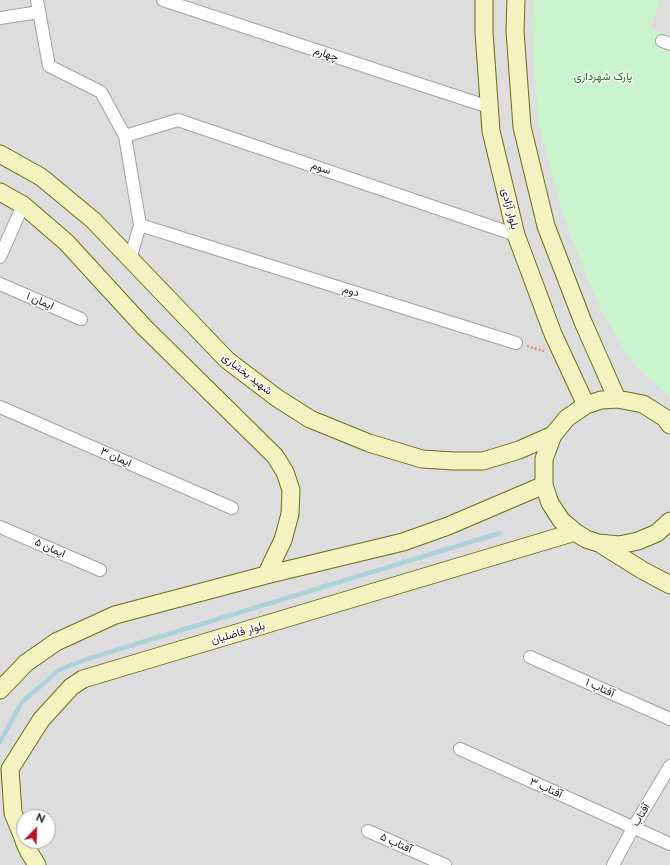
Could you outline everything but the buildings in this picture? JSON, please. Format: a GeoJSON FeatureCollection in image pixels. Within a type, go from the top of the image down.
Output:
{"type":"FeatureCollection","features":[{"type":"Feature","properties":{"kind":"main road","name":"بلوار آزادی"},"geometry":{"type":"LineString","coordinates":[[484,0],[484,32],[491,132],[516,235],[563,357],[586,405]]}},
{"type":"Feature","properties":{"kind":"main road"},"geometry":{"type":"LineString","coordinates":[[516,0],[515,31],[522,127],[546,226],[582,322],[618,399]]}},
{"type":"Feature","properties":{"kind":"main road","name":"شهید بختیاری"},"geometry":{"type":"LineString","coordinates":[[0,154],[41,177],[93,220],[227,360],[277,398],[310,418],[362,441],[422,459],[483,461],[519,450],[553,435]]}},
{"type":"Feature","properties":{"kind":"main road"},"geometry":{"type":"LineString","coordinates":[[0,192],[23,205],[66,242],[144,327],[275,456],[285,472],[292,490],[290,514],[283,540],[266,575]]}},
{"type":"Feature","properties":{"kind":"main road"},"geometry":{"type":"LineString","coordinates":[[670,424],[665,418],[643,404],[618,399],[601,400],[586,405],[567,418],[553,435],[544,459],[544,485],[550,503],[560,520],[586,539],[598,543],[619,545],[638,541],[657,533],[670,521]]}},
{"type":"Feature","properties":{"kind":"main road"},"geometry":{"type":"LineString","coordinates":[[0,690],[26,663],[56,642],[115,615],[266,575],[403,542],[448,526],[544,485]]}},
{"type":"Feature","properties":{"kind":"main road","name":"بلوار فاضلیان"},"geometry":{"type":"LineString","coordinates":[[0,785],[41,720],[71,687],[84,678],[575,532]]}},
{"type":"Feature","properties":{"kind":"main road"},"geometry":{"type":"LineString","coordinates":[[598,543],[670,585]]}},
{"type":"Feature","properties":{"kind":"main road"},"geometry":{"type":"LineString","coordinates":[[10,770],[13,813],[16,821]]}},
{"type":"Feature","properties":{"kind":"main road"},"geometry":{"type":"LineString","coordinates":[[28,849],[37,865]]}},
{"type":"Feature","properties":{"kind":"street","name":"چهارم"},"geometry":{"type":"LineString","coordinates":[[163,0],[489,107]]}},
{"type":"Feature","properties":{"kind":"street"},"geometry":{"type":"LineString","coordinates":[[0,18],[38,6],[49,66],[101,92],[125,136],[140,225],[130,259]]}},
{"type":"Feature","properties":{"kind":"street","name":"سوم"},"geometry":{"type":"LineString","coordinates":[[125,136],[178,120],[516,235]]}},
{"type":"Feature","properties":{"kind":"street"},"geometry":{"type":"LineString","coordinates":[[0,257],[23,205]]}},
{"type":"Feature","properties":{"kind":"street","name":"دوم"},"geometry":{"type":"LineString","coordinates":[[140,225],[516,343]]}},
{"type":"Feature","properties":{"kind":"street","name":"ایمان ۱"},"geometry":{"type":"LineString","coordinates":[[0,284],[81,319]]}},
{"type":"Feature","properties":{"kind":"street","name":"ایمان ۳"},"geometry":{"type":"LineString","coordinates":[[0,407],[232,508]]}},
{"type":"Feature","properties":{"kind":"street","name":"ایمان ۵"},"geometry":{"type":"LineString","coordinates":[[0,527],[100,570]]}},
{"type":"Feature","properties":{"kind":"street","name":"آفتاب ۱"},"geometry":{"type":"LineString","coordinates":[[530,657],[670,719]]}},
{"type":"Feature","properties":{"kind":"street","name":"آفتاب ۳"},"geometry":{"type":"LineString","coordinates":[[460,749],[670,844]]}},
{"type":"Feature","properties":{"kind":"street","name":"آفتاب"},"geometry":{"type":"LineString","coordinates":[[613,865],[670,766]]}},
{"type":"Feature","properties":{"kind":"street","name":"آفتاب ۵"},"geometry":{"type":"LineString","coordinates":[[368,831],[445,865]]}},
{"type":"Feature","properties":{"kind":"path"},"geometry":{"type":"LineString","coordinates":[[516,343],[563,357]]}},
{"type":"Feature","properties":{"kind":"shaded area"},"geometry":{"type":"Polygon","coordinates":[[[0,0],[670,0],[670,865],[0,865],[0,0]]]}},
{"type":"Feature","properties":{"kind":"green space","name":"پارک شهرداری"},"geometry":{"type":"Polygon","coordinates":[[[534,0],[660,0],[650,28],[670,35],[670,398],[633,363],[600,309],[564,218],[538,122],[532,24],[534,0]]]}},
{"type":"Feature","properties":{"kind":"waterway"},"geometry":{"type":"LineString","coordinates":[[0,742],[22,702],[59,670],[87,659],[500,533]]}}]}
